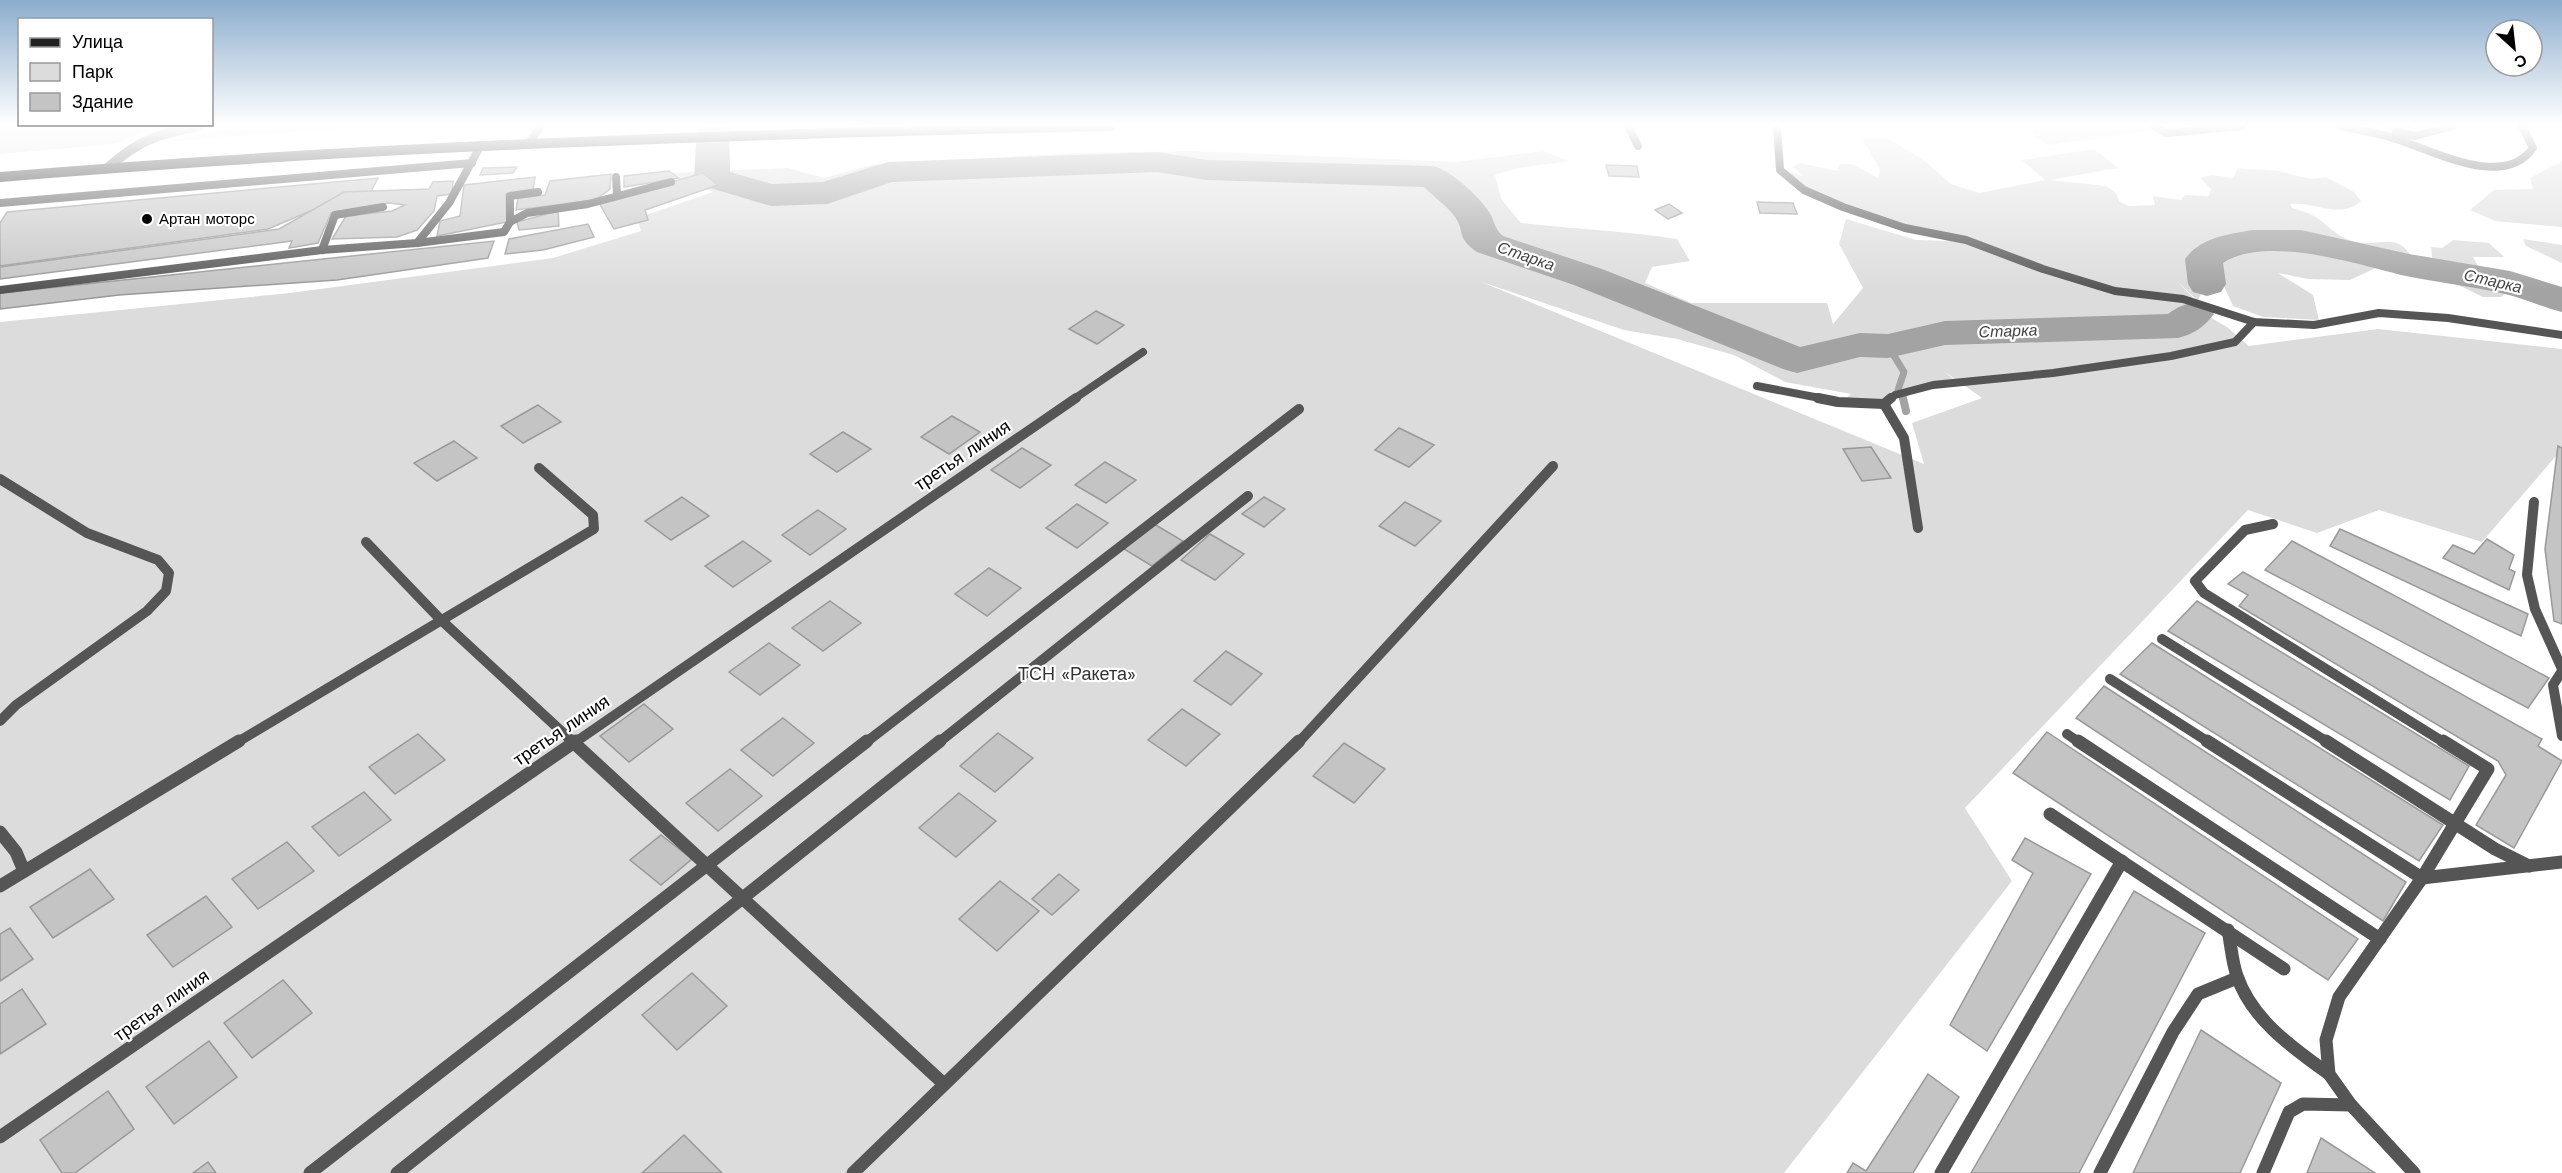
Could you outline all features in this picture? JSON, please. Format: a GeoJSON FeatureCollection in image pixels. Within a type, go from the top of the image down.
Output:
{"type":"FeatureCollection","features":[{"type":"Feature","properties":{"kind":"lane"},"geometry":{"type":"LineString","coordinates":[[0,203],[263,181]]}},
{"type":"Feature","properties":{"kind":"lane"},"geometry":{"type":"LineString","coordinates":[[417,243],[449,203],[462,181]]}},
{"type":"Feature","properties":{"kind":"lane"},"geometry":{"type":"LineString","coordinates":[[616,181],[617,195]]}},
{"type":"Feature","properties":{"kind":"lane"},"geometry":{"type":"LineString","coordinates":[[1793,181],[1804,190],[1843,207],[1905,228],[1966,240],[2115,291],[2183,299],[2254,322],[2314,325],[2379,314],[2448,318],[2562,335]]}},
{"type":"Feature","properties":{"kind":"lane"},"geometry":{"type":"LineString","coordinates":[[510,222],[527,213],[588,204],[671,182]]}},
{"type":"Feature","properties":{"kind":"lane"},"geometry":{"type":"LineString","coordinates":[[0,290],[322,250],[417,243],[504,232],[510,222],[510,196],[538,192]]}},
{"type":"Feature","properties":{"kind":"lane"},"geometry":{"type":"LineString","coordinates":[[322,250],[335,215],[383,207]]}},
{"type":"Feature","properties":{"kind":"lane"},"geometry":{"type":"LineString","coordinates":[[1757,386],[1838,402],[1884,404],[1895,395],[1933,385],[2053,373],[2171,356],[2235,342],[2254,322]]}},
{"type":"Feature","properties":{"kind":"lane","name":"третья линия"},"geometry":{"type":"LineString","coordinates":[[0,1137],[1143,352]]}},
{"type":"Feature","properties":{"kind":"lane"},"geometry":{"type":"LineString","coordinates":[[1884,404],[1904,438],[1918,528]]}},
{"type":"Feature","properties":{"kind":"lane"},"geometry":{"type":"LineString","coordinates":[[310,1173],[1299,409]]}},
{"type":"Feature","properties":{"kind":"lane"},"geometry":{"type":"LineString","coordinates":[[853,1173],[1319,722],[1553,466]]}},
{"type":"Feature","properties":{"kind":"lane"},"geometry":{"type":"LineString","coordinates":[[0,886],[440,619],[594,529],[593,515],[539,468]]}},
{"type":"Feature","properties":{"kind":"lane"},"geometry":{"type":"LineString","coordinates":[[0,479],[87,533],[158,560],[169,573],[166,591],[147,611],[16,705],[0,721]]}},
{"type":"Feature","properties":{"kind":"lane"},"geometry":{"type":"LineString","coordinates":[[397,1173],[1248,496]]}},
{"type":"Feature","properties":{"kind":"lane"},"geometry":{"type":"LineString","coordinates":[[2534,502],[2527,575],[2535,609],[2562,670],[2553,685],[2562,735]]}},
{"type":"Feature","properties":{"kind":"lane"},"geometry":{"type":"LineString","coordinates":[[2273,524],[2245,530],[2195,581],[2204,593],[2488,769],[2422,878],[2339,997],[2326,1040],[2329,1074]]}},
{"type":"Feature","properties":{"kind":"lane"},"geometry":{"type":"LineString","coordinates":[[366,542],[440,619],[705,866],[945,1084]]}},
{"type":"Feature","properties":{"kind":"lane"},"geometry":{"type":"LineString","coordinates":[[2162,639],[2495,849],[2529,866]]}},
{"type":"Feature","properties":{"kind":"lane"},"geometry":{"type":"LineString","coordinates":[[2110,679],[2422,878],[2562,862]]}},
{"type":"Feature","properties":{"kind":"lane"},"geometry":{"type":"LineString","coordinates":[[2067,734],[2380,939]]}},
{"type":"Feature","properties":{"kind":"lane"},"geometry":{"type":"LineString","coordinates":[[2050,814],[2284,969]]}},
{"type":"Feature","properties":{"kind":"lane"},"geometry":{"type":"LineString","coordinates":[[0,832],[16,852],[24,871]]}},
{"type":"Feature","properties":{"kind":"lane"},"geometry":{"type":"LineString","coordinates":[[1941,1173],[2122,861]]}},
{"type":"Feature","properties":{"kind":"lane"},"geometry":{"type":"LineString","coordinates":[[2228,930],[2237,978],[2250,1001],[2283,1041],[2329,1074],[2351,1105],[2414,1173]]}},
{"type":"Feature","properties":{"kind":"lane"},"geometry":{"type":"LineString","coordinates":[[2100,1173],[2173,1032],[2198,994],[2237,978]]}},
{"type":"Feature","properties":{"kind":"lane"},"geometry":{"type":"LineString","coordinates":[[2263,1173],[2289,1112],[2303,1104],[2351,1105]]}},
{"type":"Feature","properties":{"kind":"green space","name":"ТСН «Ракета»"},"geometry":{"type":"Polygon","coordinates":[[[689,181],[1496,181],[1501,199],[1521,223],[1677,239],[1690,261],[1652,267],[1645,283],[1691,303],[1827,303],[1833,324],[1863,288],[1839,244],[1846,219],[1916,240],[1949,241],[1950,235],[1906,226],[1806,189],[1798,181],[1947,181],[1979,193],[2041,181],[2056,181],[2106,186],[2116,193],[2119,201],[2128,206],[2155,205],[2153,196],[2181,200],[2185,195],[2209,196],[2211,189],[2203,181],[2333,181],[2354,192],[2361,201],[2345,209],[2336,210],[2290,204],[2292,208],[2310,214],[2349,240],[2366,243],[2394,242],[2400,244],[2411,256],[2382,265],[2350,280],[2308,279],[2278,273],[2313,295],[2319,320],[2263,317],[2233,306],[2213,262],[2229,240],[2202,259],[2205,284],[2198,301],[2177,281],[2213,319],[2227,327],[2249,346],[2378,329],[2562,349],[2562,449],[2482,542],[2379,510],[2317,533],[2248,510],[1965,808],[2012,881],[1784,1173],[0,1173],[0,322],[290,293],[553,258],[641,231],[637,218],[713,192],[689,181]],[[1479,281],[1924,464],[1912,423],[1982,398],[1942,370],[1956,381],[1881,399],[1844,400],[1851,394],[1785,382],[1734,355],[1677,339],[1624,330],[1479,281]]]}},
{"type":"Feature","properties":{"kind":"green space"},"geometry":{"type":"Polygon","coordinates":[[[2531,181],[2562,181],[2562,227],[2495,221],[2470,210],[2494,190],[2533,189],[2531,181]]]}},
{"type":"Feature","properties":{"kind":"green space"},"geometry":{"type":"Polygon","coordinates":[[[2523,239],[2562,245],[2562,263],[2526,246],[2523,239]]]}},
{"type":"Feature","properties":{"kind":"green space"},"geometry":{"type":"Polygon","coordinates":[[[2453,240],[2489,243],[2504,257],[2473,257],[2478,266],[2491,268],[2512,277],[2506,293],[2501,297],[2483,297],[2434,273],[2431,247],[2442,248],[2453,240]]]}},
{"type":"Feature","properties":{"kind":"building","name":"Артан моторс"},"geometry":{"type":"Polygon","coordinates":[[[348,181],[377,181],[367,199],[327,204],[268,229],[0,266],[0,223],[7,212],[348,181]]]}},
{"type":"Feature","properties":{"kind":"building"},"geometry":{"type":"Polygon","coordinates":[[[453,181],[452,194],[437,196],[434,211],[417,230],[397,237],[332,239],[346,216],[392,211],[405,205],[389,203],[331,213],[318,243],[289,248],[292,241],[0,279],[0,267],[279,229],[344,192],[429,189],[433,182],[453,181]]]}},
{"type":"Feature","properties":{"kind":"building"},"geometry":{"type":"Polygon","coordinates":[[[502,181],[534,181],[533,190],[506,194],[507,222],[437,236],[440,221],[460,216],[464,185],[502,181]]]}},
{"type":"Feature","properties":{"kind":"building"},"geometry":{"type":"Polygon","coordinates":[[[550,181],[611,181],[610,189],[595,200],[516,210],[518,198],[545,195],[550,181]]]}},
{"type":"Feature","properties":{"kind":"building"},"geometry":{"type":"Polygon","coordinates":[[[624,181],[662,181],[624,187],[624,181]]]}},
{"type":"Feature","properties":{"kind":"building"},"geometry":{"type":"Polygon","coordinates":[[[676,181],[713,181],[718,185],[645,210],[648,220],[614,229],[599,203],[676,181]]]}},
{"type":"Feature","properties":{"kind":"building"},"geometry":{"type":"Polygon","coordinates":[[[1757,202],[1793,203],[1797,214],[1760,213],[1757,202]]]}},
{"type":"Feature","properties":{"kind":"building"},"geometry":{"type":"Polygon","coordinates":[[[1669,204],[1682,213],[1668,219],[1655,210],[1669,204]]]}},
{"type":"Feature","properties":{"kind":"building"},"geometry":{"type":"Polygon","coordinates":[[[558,211],[559,226],[519,230],[517,222],[558,211]]]}},
{"type":"Feature","properties":{"kind":"building"},"geometry":{"type":"Polygon","coordinates":[[[588,224],[594,237],[543,250],[505,254],[509,239],[588,224]]]}},
{"type":"Feature","properties":{"kind":"building"},"geometry":{"type":"Polygon","coordinates":[[[494,241],[488,258],[337,280],[119,295],[0,309],[0,293],[494,241]]]}},
{"type":"Feature","properties":{"kind":"building"},"geometry":{"type":"Polygon","coordinates":[[[1096,311],[1124,325],[1097,344],[1069,329],[1096,311]]]}},
{"type":"Feature","properties":{"kind":"building"},"geometry":{"type":"Polygon","coordinates":[[[538,405],[561,422],[523,443],[501,426],[538,405]]]}},
{"type":"Feature","properties":{"kind":"building"},"geometry":{"type":"Polygon","coordinates":[[[952,416],[980,432],[949,454],[921,437],[952,416]]]}},
{"type":"Feature","properties":{"kind":"building"},"geometry":{"type":"Polygon","coordinates":[[[1399,428],[1434,445],[1409,467],[1375,450],[1399,428]]]}},
{"type":"Feature","properties":{"kind":"building"},"geometry":{"type":"Polygon","coordinates":[[[843,432],[871,449],[837,472],[810,454],[843,432]]]}},
{"type":"Feature","properties":{"kind":"building"},"geometry":{"type":"Polygon","coordinates":[[[454,441],[477,458],[437,481],[414,463],[454,441]]]}},
{"type":"Feature","properties":{"kind":"building"},"geometry":{"type":"Polygon","coordinates":[[[2558,446],[2562,448],[2562,624],[2554,621],[2545,549],[2558,446]]]}},
{"type":"Feature","properties":{"kind":"building"},"geometry":{"type":"Polygon","coordinates":[[[1871,447],[1891,478],[1862,481],[1843,449],[1871,447]]]}},
{"type":"Feature","properties":{"kind":"building"},"geometry":{"type":"Polygon","coordinates":[[[1022,448],[1051,465],[1020,488],[991,470],[1022,448]]]}},
{"type":"Feature","properties":{"kind":"building"},"geometry":{"type":"Polygon","coordinates":[[[1105,462],[1136,480],[1106,503],[1075,485],[1105,462]]]}},
{"type":"Feature","properties":{"kind":"building"},"geometry":{"type":"Polygon","coordinates":[[[682,497],[709,516],[671,540],[645,521],[682,497]]]}},
{"type":"Feature","properties":{"kind":"building"},"geometry":{"type":"Polygon","coordinates":[[[1264,497],[1285,509],[1264,527],[1242,514],[1264,497]]]}},
{"type":"Feature","properties":{"kind":"building"},"geometry":{"type":"Polygon","coordinates":[[[1405,502],[1441,521],[1415,546],[1379,526],[1405,502]]]}},
{"type":"Feature","properties":{"kind":"building"},"geometry":{"type":"Polygon","coordinates":[[[1077,504],[1108,523],[1077,548],[1046,528],[1077,504]]]}},
{"type":"Feature","properties":{"kind":"building"},"geometry":{"type":"Polygon","coordinates":[[[818,510],[846,529],[810,555],[782,535],[818,510]]]}},
{"type":"Feature","properties":{"kind":"building"},"geometry":{"type":"Polygon","coordinates":[[[1149,521],[1183,541],[1152,566],[1119,546],[1149,521]]]}},
{"type":"Feature","properties":{"kind":"building"},"geometry":{"type":"Polygon","coordinates":[[[2340,529],[2528,614],[2521,636],[2330,546],[2340,529]]]}},
{"type":"Feature","properties":{"kind":"building"},"geometry":{"type":"Polygon","coordinates":[[[1210,534],[1244,554],[1215,580],[1181,560],[1210,534]]]}},
{"type":"Feature","properties":{"kind":"building"},"geometry":{"type":"Polygon","coordinates":[[[2487,539],[2514,555],[2509,569],[2515,572],[2509,590],[2443,558],[2453,545],[2474,554],[2487,539]]]}},
{"type":"Feature","properties":{"kind":"building"},"geometry":{"type":"Polygon","coordinates":[[[743,541],[771,561],[733,587],[705,566],[743,541]]]}},
{"type":"Feature","properties":{"kind":"building"},"geometry":{"type":"Polygon","coordinates":[[[2292,541],[2549,678],[2528,708],[2265,570],[2292,541]]]}},
{"type":"Feature","properties":{"kind":"building"},"geometry":{"type":"Polygon","coordinates":[[[989,568],[1021,588],[987,616],[955,594],[989,568]]]}},
{"type":"Feature","properties":{"kind":"building"},"geometry":{"type":"Polygon","coordinates":[[[2243,572],[2542,739],[2538,746],[2562,761],[2514,848],[2476,825],[2506,775],[2498,761],[2239,606],[2248,595],[2228,584],[2243,572]]]}},
{"type":"Feature","properties":{"kind":"building"},"geometry":{"type":"Polygon","coordinates":[[[830,601],[861,623],[823,651],[792,628],[830,601]]]}},
{"type":"Feature","properties":{"kind":"building"},"geometry":{"type":"Polygon","coordinates":[[[2197,601],[2469,766],[2450,800],[2168,631],[2197,601]]]}},
{"type":"Feature","properties":{"kind":"building"},"geometry":{"type":"Polygon","coordinates":[[[769,643],[800,665],[760,695],[729,672],[769,643]]]}},
{"type":"Feature","properties":{"kind":"building"},"geometry":{"type":"Polygon","coordinates":[[[2152,643],[2443,825],[2419,861],[2120,674],[2152,643]]]}},
{"type":"Feature","properties":{"kind":"building"},"geometry":{"type":"Polygon","coordinates":[[[1226,651],[1262,674],[1231,705],[1194,681],[1226,651]]]}},
{"type":"Feature","properties":{"kind":"building"},"geometry":{"type":"Polygon","coordinates":[[[2104,686],[2406,882],[2383,921],[2076,718],[2104,686]]]}},
{"type":"Feature","properties":{"kind":"building"},"geometry":{"type":"Polygon","coordinates":[[[644,704],[673,729],[629,762],[600,736],[644,704]]]}},
{"type":"Feature","properties":{"kind":"building"},"geometry":{"type":"Polygon","coordinates":[[[1182,709],[1220,734],[1186,766],[1148,740],[1182,709]]]}},
{"type":"Feature","properties":{"kind":"building"},"geometry":{"type":"Polygon","coordinates":[[[783,718],[814,743],[773,776],[741,750],[783,718]]]}},
{"type":"Feature","properties":{"kind":"building"},"geometry":{"type":"Polygon","coordinates":[[[2047,732],[2358,939],[2328,980],[2013,773],[2047,732]]]}},
{"type":"Feature","properties":{"kind":"building"},"geometry":{"type":"Polygon","coordinates":[[[998,733],[1033,758],[995,792],[960,766],[998,733]]]}},
{"type":"Feature","properties":{"kind":"building"},"geometry":{"type":"Polygon","coordinates":[[[418,734],[445,760],[395,794],[369,767],[418,734]]]}},
{"type":"Feature","properties":{"kind":"building"},"geometry":{"type":"Polygon","coordinates":[[[1344,743],[1385,769],[1354,803],[1313,776],[1344,743]]]}},
{"type":"Feature","properties":{"kind":"building"},"geometry":{"type":"Polygon","coordinates":[[[730,769],[762,796],[718,831],[686,803],[730,769]]]}},
{"type":"Feature","properties":{"kind":"building"},"geometry":{"type":"Polygon","coordinates":[[[364,792],[391,820],[339,856],[312,827],[364,792]]]}},
{"type":"Feature","properties":{"kind":"building"},"geometry":{"type":"Polygon","coordinates":[[[959,793],[996,821],[956,857],[919,828],[959,793]]]}},
{"type":"Feature","properties":{"kind":"building"},"geometry":{"type":"Polygon","coordinates":[[[661,835],[692,859],[661,885],[630,860],[661,835]]]}},
{"type":"Feature","properties":{"kind":"building"},"geometry":{"type":"Polygon","coordinates":[[[2025,838],[2091,874],[1987,1051],[1950,1025],[2033,873],[2012,860],[2025,838]]]}},
{"type":"Feature","properties":{"kind":"building"},"geometry":{"type":"Polygon","coordinates":[[[287,842],[314,871],[258,909],[232,879],[287,842]]]}},
{"type":"Feature","properties":{"kind":"building"},"geometry":{"type":"Polygon","coordinates":[[[90,869],[114,899],[53,938],[30,907],[90,869]]]}},
{"type":"Feature","properties":{"kind":"building"},"geometry":{"type":"Polygon","coordinates":[[[1059,874],[1079,890],[1052,915],[1032,899],[1059,874]]]}},
{"type":"Feature","properties":{"kind":"building"},"geometry":{"type":"Polygon","coordinates":[[[1000,881],[1039,911],[997,951],[959,919],[1000,881]]]}},
{"type":"Feature","properties":{"kind":"building"},"geometry":{"type":"Polygon","coordinates":[[[2134,891],[2205,933],[2079,1173],[1971,1173],[2134,891]]]}},
{"type":"Feature","properties":{"kind":"building"},"geometry":{"type":"Polygon","coordinates":[[[206,896],[232,927],[173,967],[147,935],[206,896]]]}},
{"type":"Feature","properties":{"kind":"building"},"geometry":{"type":"Polygon","coordinates":[[[10,928],[33,959],[0,981],[0,934],[10,928]]]}},
{"type":"Feature","properties":{"kind":"building"},"geometry":{"type":"Polygon","coordinates":[[[692,973],[727,1006],[677,1050],[642,1015],[692,973]]]}},
{"type":"Feature","properties":{"kind":"building"},"geometry":{"type":"Polygon","coordinates":[[[283,980],[312,1013],[252,1058],[224,1023],[283,980]]]}},
{"type":"Feature","properties":{"kind":"building"},"geometry":{"type":"Polygon","coordinates":[[[22,989],[46,1024],[0,1054],[0,1004],[22,989]]]}},
{"type":"Feature","properties":{"kind":"building"},"geometry":{"type":"Polygon","coordinates":[[[2201,1030],[2281,1083],[2240,1173],[2133,1173],[2201,1030]]]}},
{"type":"Feature","properties":{"kind":"building"},"geometry":{"type":"Polygon","coordinates":[[[209,1041],[237,1077],[174,1124],[146,1087],[209,1041]]]}},
{"type":"Feature","properties":{"kind":"building"},"geometry":{"type":"Polygon","coordinates":[[[1928,1074],[1959,1097],[1913,1173],[1847,1173],[1853,1163],[1866,1171],[1928,1074]]]}},
{"type":"Feature","properties":{"kind":"building"},"geometry":{"type":"Polygon","coordinates":[[[108,1091],[134,1129],[75,1173],[62,1173],[40,1140],[108,1091]]]}},
{"type":"Feature","properties":{"kind":"building"},"geometry":{"type":"Polygon","coordinates":[[[684,1135],[722,1173],[642,1173],[684,1135]]]}},
{"type":"Feature","properties":{"kind":"building"},"geometry":{"type":"Polygon","coordinates":[[[2321,1138],[2375,1173],[2307,1173],[2321,1138]]]}},
{"type":"Feature","properties":{"kind":"building"},"geometry":{"type":"Polygon","coordinates":[[[208,1162],[216,1173],[193,1173],[208,1162]]]}},
{"type":"Feature","properties":{"kind":"waterway","name":"Старка"},"geometry":{"type":"LineString","coordinates":[[722,181],[771,195],[827,193],[863,181]]}},
{"type":"Feature","properties":{"kind":"waterway","name":"Старка"},"geometry":{"type":"LineString","coordinates":[[1438,181],[1473,215],[1479,236],[1490,244],[1588,277],[1797,360],[1860,345],[1888,346],[1945,333],[2178,326],[2194,314]]}},
{"type":"Feature","properties":{"kind":"waterway","name":"Старка"},"geometry":{"type":"LineString","coordinates":[[2207,284],[2204,259],[2222,247],[2252,241],[2301,241],[2409,265],[2510,283],[2562,300]]}},
{"type":"Feature","properties":{"kind":"waterway"},"geometry":{"type":"LineString","coordinates":[[1888,346],[1904,372],[1898,390]]}},
{"type":"Feature","properties":{"kind":"waterway"},"geometry":{"type":"LineString","coordinates":[[1903,398],[1906,411]]}},
{"type":"Feature","properties":{"kind":"place","name":"Артан моторс"},"geometry":{"type":"Point","coordinates":[147,219]}}]}
